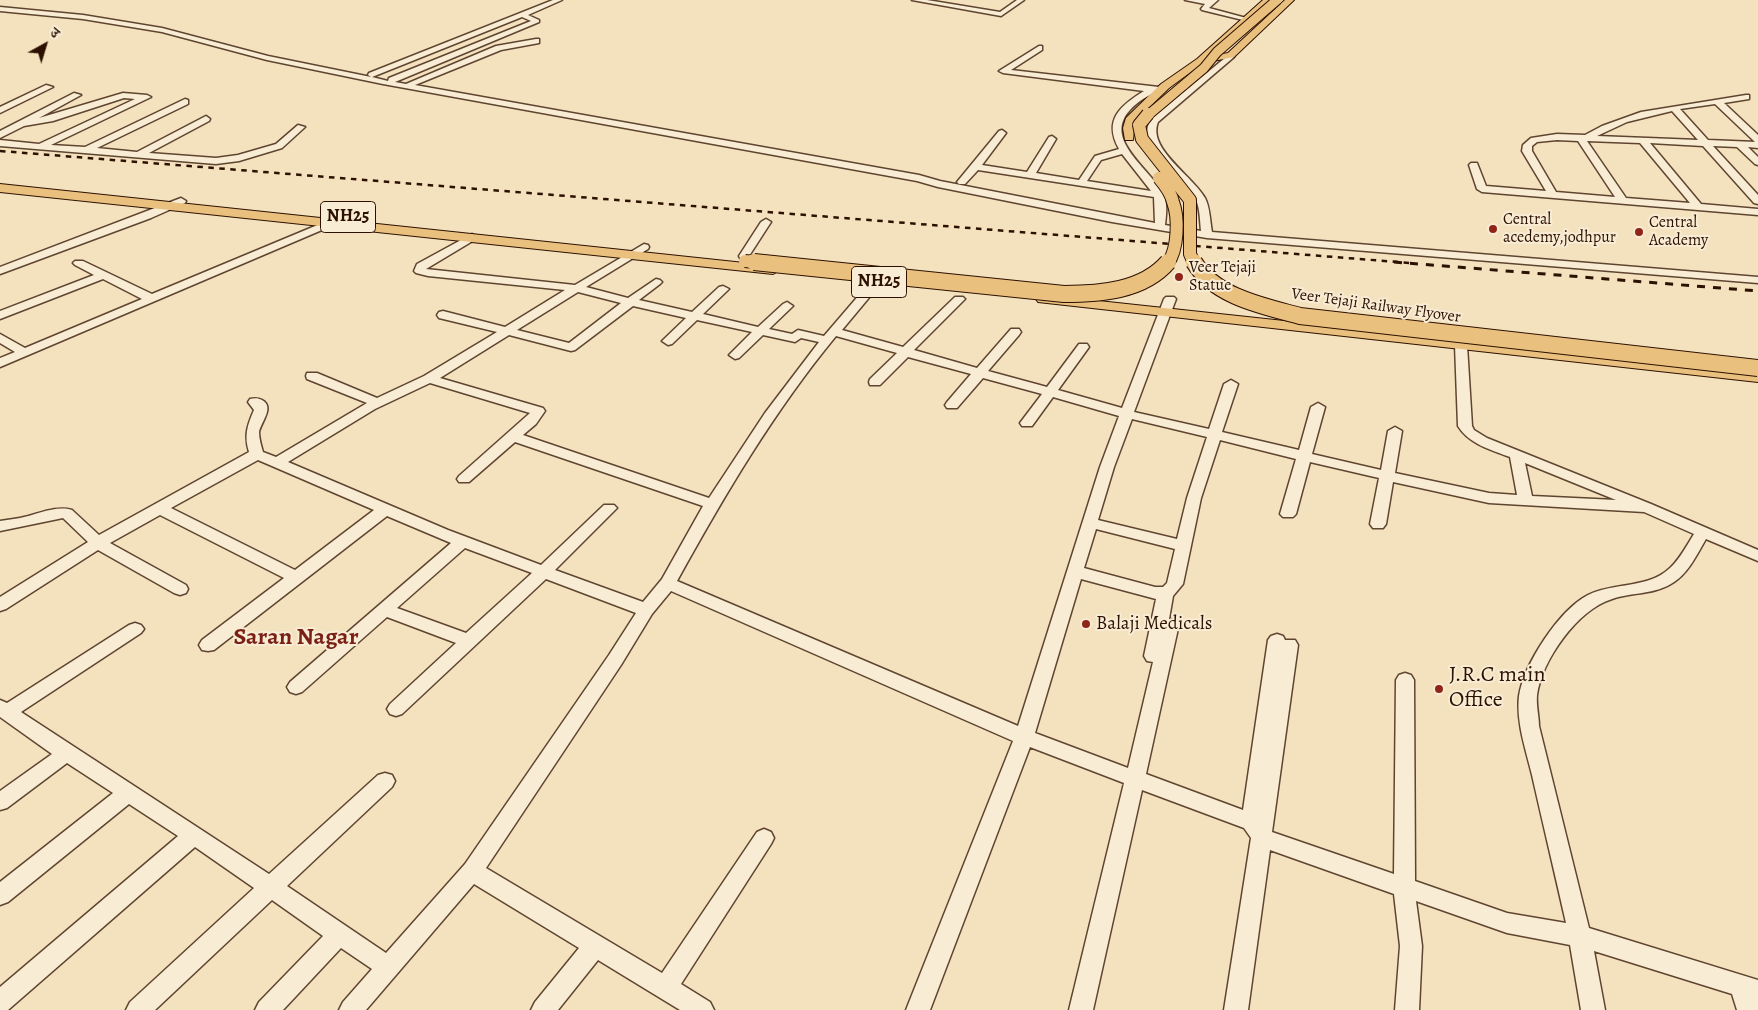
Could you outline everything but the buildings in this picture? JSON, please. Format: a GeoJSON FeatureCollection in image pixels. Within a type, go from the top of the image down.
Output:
{"type":"FeatureCollection","features":[{"type":"Feature","properties":{"kind":"main road"},"geometry":{"type":"LineString","coordinates":[[745,259],[1050,294],[1092,294],[1140,282],[1155,274],[1167,264],[1173,253],[1176,208],[1173,198],[1135,149],[1129,138],[1128,128],[1130,120],[1154,94],[1200,61],[1268,0]]}},
{"type":"Feature","properties":{"kind":"main road","name":"Veer Tejaji Railway Flyover"},"geometry":{"type":"LineString","coordinates":[[1278,0],[1217,52],[1204,68],[1152,109],[1140,125],[1142,138],[1190,200],[1192,209],[1190,257],[1213,282],[1232,294],[1254,303],[1300,316],[1758,368]]}},
{"type":"Feature","properties":{"kind":"main road"},"geometry":{"type":"LineString","coordinates":[[1200,61],[1231,55],[1290,0]]}},
{"type":"Feature","properties":{"kind":"main road","name":"NH25"},"geometry":{"type":"LineString","coordinates":[[0,182],[472,237],[639,250]]}},
{"type":"Feature","properties":{"kind":"main road","name":"NH25"},"geometry":{"type":"LineString","coordinates":[[0,188],[176,203],[639,250],[876,282],[1168,305],[1461,345],[1758,377]]}},
{"type":"Feature","properties":{"kind":"main road","name":"NH25"},"geometry":{"type":"LineString","coordinates":[[699,257],[745,259],[1168,305],[1758,363]]}},
{"type":"Feature","properties":{"kind":"street"},"geometry":{"type":"LineString","coordinates":[[372,75],[559,0]]}},
{"type":"Feature","properties":{"kind":"street"},"geometry":{"type":"LineString","coordinates":[[915,0],[1001,14],[1021,0]]}},
{"type":"Feature","properties":{"kind":"street"},"geometry":{"type":"LineString","coordinates":[[1188,0],[1213,2]]}},
{"type":"Feature","properties":{"kind":"street"},"geometry":{"type":"LineString","coordinates":[[1213,2],[1204,9],[1247,18]]}},
{"type":"Feature","properties":{"kind":"street"},"geometry":{"type":"LineString","coordinates":[[0,8],[90,15],[169,28],[276,56],[372,75],[410,86],[499,48],[536,41]]}},
{"type":"Feature","properties":{"kind":"street"},"geometry":{"type":"LineString","coordinates":[[0,8],[68,15],[154,28],[294,64],[919,178],[997,196],[1207,233],[1758,274]]}},
{"type":"Feature","properties":{"kind":"street"},"geometry":{"type":"LineString","coordinates":[[392,80],[538,21],[522,15]]}},
{"type":"Feature","properties":{"kind":"street"},"geometry":{"type":"LineString","coordinates":[[1039,48],[1004,71],[1154,94]]}},
{"type":"Feature","properties":{"kind":"street"},"geometry":{"type":"LineString","coordinates":[[1207,233],[1201,199],[1155,145],[1150,136],[1150,129],[1154,121],[1231,55]]}},
{"type":"Feature","properties":{"kind":"street"},"geometry":{"type":"LineString","coordinates":[[403,63],[423,67]]}},
{"type":"Feature","properties":{"kind":"street"},"geometry":{"type":"LineString","coordinates":[[0,110],[50,87]]}},
{"type":"Feature","properties":{"kind":"street"},"geometry":{"type":"LineString","coordinates":[[1154,94],[1131,105],[1118,118],[1116,126],[1117,136],[1124,150],[1159,194],[1162,207],[1160,225]]}},
{"type":"Feature","properties":{"kind":"street"},"geometry":{"type":"LineString","coordinates":[[0,134],[77,95]]}},
{"type":"Feature","properties":{"kind":"street"},"geometry":{"type":"LineString","coordinates":[[20,124],[50,119],[123,95],[149,96],[42,146]]}},
{"type":"Feature","properties":{"kind":"street"},"geometry":{"type":"LineString","coordinates":[[1584,138],[1616,122],[1641,115],[1746,97]]}},
{"type":"Feature","properties":{"kind":"street"},"geometry":{"type":"LineString","coordinates":[[87,150],[185,102]]}},
{"type":"Feature","properties":{"kind":"street"},"geometry":{"type":"LineString","coordinates":[[1718,102],[1758,140]]}},
{"type":"Feature","properties":{"kind":"street"},"geometry":{"type":"LineString","coordinates":[[1675,109],[1758,201]]}},
{"type":"Feature","properties":{"kind":"street"},"geometry":{"type":"LineString","coordinates":[[139,154],[206,119]]}},
{"type":"Feature","properties":{"kind":"street"},"geometry":{"type":"LineString","coordinates":[[0,143],[216,161],[227,160],[279,146],[301,128]]}},
{"type":"Feature","properties":{"kind":"street"},"geometry":{"type":"LineString","coordinates":[[962,182],[1002,133]]}},
{"type":"Feature","properties":{"kind":"street"},"geometry":{"type":"LineString","coordinates":[[1553,195],[1527,152],[1528,145],[1534,140],[1544,138],[1584,138],[1758,145]]}},
{"type":"Feature","properties":{"kind":"street"},"geometry":{"type":"LineString","coordinates":[[1584,138],[1623,201]]}},
{"type":"Feature","properties":{"kind":"street"},"geometry":{"type":"LineString","coordinates":[[1030,175],[1052,139]]}},
{"type":"Feature","properties":{"kind":"street"},"geometry":{"type":"LineString","coordinates":[[1642,140],[1698,207]]}},
{"type":"Feature","properties":{"kind":"street"},"geometry":{"type":"LineString","coordinates":[[1739,144],[1758,162]]}},
{"type":"Feature","properties":{"kind":"street"},"geometry":{"type":"LineString","coordinates":[[1082,182],[1098,158],[1124,150]]}},
{"type":"Feature","properties":{"kind":"street"},"geometry":{"type":"LineString","coordinates":[[1474,165],[1482,189],[1758,212]]}},
{"type":"Feature","properties":{"kind":"street"},"geometry":{"type":"LineString","coordinates":[[976,167],[1159,194]]}},
{"type":"Feature","properties":{"kind":"street"},"geometry":{"type":"LineString","coordinates":[[919,178],[962,182],[1160,225]]}},
{"type":"Feature","properties":{"kind":"street"},"geometry":{"type":"LineString","coordinates":[[0,271],[176,203]]}},
{"type":"Feature","properties":{"kind":"street"},"geometry":{"type":"LineString","coordinates":[[0,363],[332,222]]}},
{"type":"Feature","properties":{"kind":"street"},"geometry":{"type":"LineString","coordinates":[[745,259],[766,222]]}},
{"type":"Feature","properties":{"kind":"street"},"geometry":{"type":"LineString","coordinates":[[472,237],[421,266],[420,271],[575,288],[795,338],[798,334],[830,336],[906,353],[1127,414],[1214,433],[1387,476],[1489,498],[1646,507]]}},
{"type":"Feature","properties":{"kind":"street"},"geometry":{"type":"LineString","coordinates":[[277,463],[376,402],[402,389],[429,379],[639,250]]}},
{"type":"Feature","properties":{"kind":"street"},"geometry":{"type":"LineString","coordinates":[[1550,260],[1758,280]]}},
{"type":"Feature","properties":{"kind":"street"},"geometry":{"type":"LineString","coordinates":[[79,263],[152,299]]}},
{"type":"Feature","properties":{"kind":"street"},"geometry":{"type":"LineString","coordinates":[[0,315],[102,275]]}},
{"type":"Feature","properties":{"kind":"street"},"geometry":{"type":"LineString","coordinates":[[444,314],[571,347],[656,282]]}},
{"type":"Feature","properties":{"kind":"street"},"geometry":{"type":"LineString","coordinates":[[351,1010],[472,871],[615,660],[646,610],[668,582],[712,504],[770,416],[830,336],[876,282]]}},
{"type":"Feature","properties":{"kind":"street"},"geometry":{"type":"LineString","coordinates":[[668,341],[723,288]]}},
{"type":"Feature","properties":{"kind":"street"},"geometry":{"type":"LineString","coordinates":[[875,382],[959,299]]}},
{"type":"Feature","properties":{"kind":"street"},"geometry":{"type":"LineString","coordinates":[[918,1010],[1024,737],[1107,467],[1168,305]]}},
{"type":"Feature","properties":{"kind":"street"},"geometry":{"type":"LineString","coordinates":[[735,355],[787,306]]}},
{"type":"Feature","properties":{"kind":"street"},"geometry":{"type":"LineString","coordinates":[[952,405],[1015,332]]}},
{"type":"Feature","properties":{"kind":"street"},"geometry":{"type":"LineString","coordinates":[[0,338],[25,353]]}},
{"type":"Feature","properties":{"kind":"street"},"geometry":{"type":"LineString","coordinates":[[1461,345],[1465,426],[1469,433],[1482,441],[1646,507],[1758,556]]}},
{"type":"Feature","properties":{"kind":"street"},"geometry":{"type":"LineString","coordinates":[[1027,423],[1083,347]]}},
{"type":"Feature","properties":{"kind":"street"},"geometry":{"type":"LineString","coordinates":[[312,376],[376,402]]}},
{"type":"Feature","properties":{"kind":"street"},"geometry":{"type":"LineString","coordinates":[[429,379],[538,411],[531,421],[464,479]]}},
{"type":"Feature","properties":{"kind":"street"},"geometry":{"type":"LineString","coordinates":[[1076,572],[1156,593],[1165,594],[1171,590],[1175,584],[1182,545],[1194,498],[1231,384]]}},
{"type":"Feature","properties":{"kind":"street"},"geometry":{"type":"LineString","coordinates":[[255,402],[260,405],[261,410],[252,428],[251,439],[257,454],[463,542],[646,610]]}},
{"type":"Feature","properties":{"kind":"street"},"geometry":{"type":"LineString","coordinates":[[1288,514],[1318,407]]}},
{"type":"Feature","properties":{"kind":"street"},"geometry":{"type":"LineString","coordinates":[[1378,524],[1396,432]]}},
{"type":"Feature","properties":{"kind":"street"},"geometry":{"type":"LineString","coordinates":[[513,437],[712,504]]}},
{"type":"Feature","properties":{"kind":"street"},"geometry":{"type":"LineString","coordinates":[[0,605],[98,543],[257,454]]}},
{"type":"Feature","properties":{"kind":"street"},"geometry":{"type":"LineString","coordinates":[[1516,454],[1525,500]]}},
{"type":"Feature","properties":{"kind":"street"},"geometry":{"type":"LineString","coordinates":[[396,708],[609,508]]}},
{"type":"Feature","properties":{"kind":"street"},"geometry":{"type":"LineString","coordinates":[[160,509],[295,577]]}},
{"type":"Feature","properties":{"kind":"street"},"geometry":{"type":"LineString","coordinates":[[208,645],[386,509]]}},
{"type":"Feature","properties":{"kind":"street"},"geometry":{"type":"LineString","coordinates":[[0,526],[22,524],[53,514],[67,513],[98,543],[180,588]]}},
{"type":"Feature","properties":{"kind":"street"},"geometry":{"type":"LineString","coordinates":[[1091,523],[1182,545]]}},
{"type":"Feature","properties":{"kind":"street"},"geometry":{"type":"LineString","coordinates":[[1592,1010],[1580,936],[1530,726],[1528,694],[1539,666],[1552,642],[1579,609],[1591,600],[1608,593],[1637,590],[1659,583],[1675,572],[1702,532]]}},
{"type":"Feature","properties":{"kind":"street"},"geometry":{"type":"LineString","coordinates":[[296,687],[463,542]]}},
{"type":"Feature","properties":{"kind":"street"},"geometry":{"type":"LineString","coordinates":[[668,582],[1024,737],[1133,771],[1257,830],[1400,886],[1507,923],[1580,936],[1749,988],[1749,1010]]}},
{"type":"Feature","properties":{"kind":"street"},"geometry":{"type":"LineString","coordinates":[[1081,1010],[1133,771],[1165,594]]}},
{"type":"Feature","properties":{"kind":"street"},"geometry":{"type":"LineString","coordinates":[[386,610],[469,641]]}},
{"type":"Feature","properties":{"kind":"street"},"geometry":{"type":"LineString","coordinates":[[1133,771],[1171,624]]}},
{"type":"Feature","properties":{"kind":"street"},"geometry":{"type":"LineString","coordinates":[[135,628],[5,715],[194,835],[388,967]]}},
{"type":"Feature","properties":{"kind":"street"},"geometry":{"type":"LineString","coordinates":[[1236,1010],[1257,830],[1283,643]]}},
{"type":"Feature","properties":{"kind":"street"},"geometry":{"type":"LineString","coordinates":[[1400,679],[1400,886],[1410,946],[1408,1010]]}},
{"type":"Feature","properties":{"kind":"street"},"geometry":{"type":"LineString","coordinates":[[0,802],[67,753]]}},
{"type":"Feature","properties":{"kind":"street"},"geometry":{"type":"LineString","coordinates":[[138,1010],[385,781]]}},
{"type":"Feature","properties":{"kind":"street"},"geometry":{"type":"LineString","coordinates":[[0,895],[128,793]]}},
{"type":"Feature","properties":{"kind":"street"},"geometry":{"type":"LineString","coordinates":[[0,1002],[194,835]]}},
{"type":"Feature","properties":{"kind":"street"},"geometry":{"type":"LineString","coordinates":[[665,988],[764,838]]}},
{"type":"Feature","properties":{"kind":"street"},"geometry":{"type":"LineString","coordinates":[[472,871],[702,1010]]}},
{"type":"Feature","properties":{"kind":"street"},"geometry":{"type":"LineString","coordinates":[[267,1010],[340,934]]}},
{"type":"Feature","properties":{"kind":"street"},"geometry":{"type":"LineString","coordinates":[[543,1010],[595,946]]}},
{"type":"Feature","properties":{"kind":"railway"},"geometry":{"type":"LineString","coordinates":[[0,151],[1410,263]]}},
{"type":"Feature","properties":{"kind":"railway"},"geometry":{"type":"LineString","coordinates":[[1394,262],[1758,291]]}},
{"type":"Feature","properties":{"kind":"place","name":"Central acedemy,jodhpur"},"geometry":{"type":"Point","coordinates":[1493,229]}},
{"type":"Feature","properties":{"kind":"place","name":"Central Academy"},"geometry":{"type":"Point","coordinates":[1639,232]}},
{"type":"Feature","properties":{"kind":"place","name":"Veer Tejaji Statue"},"geometry":{"type":"Point","coordinates":[1179,277]}},
{"type":"Feature","properties":{"kind":"place","name":"Balaji Medicals"},"geometry":{"type":"Point","coordinates":[1086,624]}},
{"type":"Feature","properties":{"kind":"place","name":"J.R.C main Office"},"geometry":{"type":"Point","coordinates":[1439,689]}},
{"type":"Feature","properties":{"kind":"district","name":"Saran Nagar"},"geometry":{"type":"Point","coordinates":[296,638]}}]}
